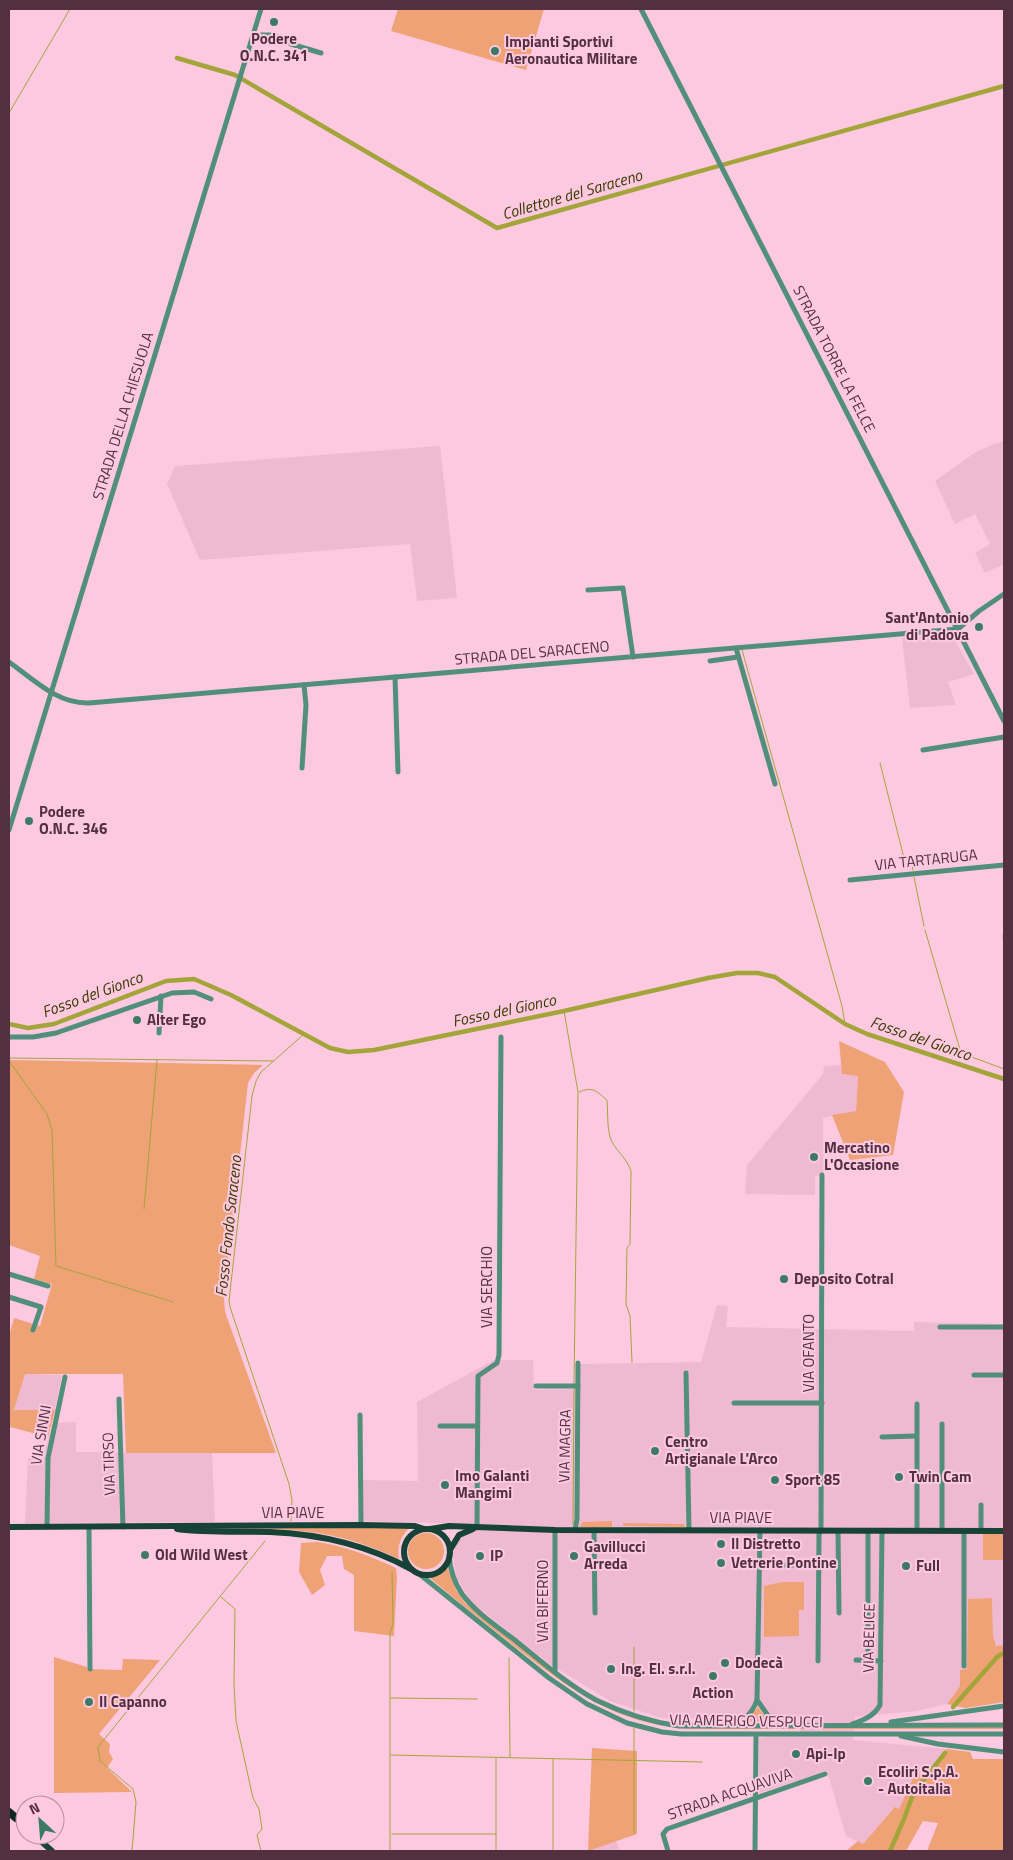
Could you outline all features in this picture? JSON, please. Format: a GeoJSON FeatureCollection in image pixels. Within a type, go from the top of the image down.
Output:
{"type":"FeatureCollection","features":[{"type":"Feature","properties":{"kind":"main road","name":"VIA PIAVE"},"geometry":{"type":"LineString","coordinates":[[9,1527],[161,1528],[234,1525],[361,1525],[415,1526],[427,1529],[450,1526],[555,1530],[1004,1531]]}},
{"type":"Feature","properties":{"kind":"main road","name":"VIA PIAVE"},"geometry":{"type":"LineString","coordinates":[[161,1528],[196,1531],[276,1532],[324,1537],[367,1548],[411,1569]]}},
{"type":"Feature","properties":{"kind":"main road"},"geometry":{"type":"LineString","coordinates":[[450,1552],[448,1544],[441,1534],[427,1529],[416,1531],[410,1535],[404,1548],[404,1556],[411,1569],[418,1573],[432,1574],[444,1567],[461,1533],[477,1528]]}},
{"type":"Feature","properties":{"kind":"street","name":"STRADA DELLA CHIESUOLA"},"geometry":{"type":"LineString","coordinates":[[9,830],[261,9]]}},
{"type":"Feature","properties":{"kind":"street","name":"STRADA TORRE LA FELCE"},"geometry":{"type":"LineString","coordinates":[[641,9],[1004,721]]}},
{"type":"Feature","properties":{"kind":"street"},"geometry":{"type":"LineString","coordinates":[[253,35],[273,35],[321,53]]}},
{"type":"Feature","properties":{"kind":"street"},"geometry":{"type":"LineString","coordinates":[[588,590],[620,587],[624,589],[633,657]]}},
{"type":"Feature","properties":{"kind":"street"},"geometry":{"type":"LineString","coordinates":[[958,629],[979,611],[1004,594]]}},
{"type":"Feature","properties":{"kind":"street","name":"STRADA DEL SARACENO"},"geometry":{"type":"LineString","coordinates":[[9,662],[51,692],[68,700],[89,703],[958,629]]}},
{"type":"Feature","properties":{"kind":"street"},"geometry":{"type":"LineString","coordinates":[[736,648],[775,784]]}},
{"type":"Feature","properties":{"kind":"street"},"geometry":{"type":"LineString","coordinates":[[710,661],[738,657]]}},
{"type":"Feature","properties":{"kind":"street"},"geometry":{"type":"LineString","coordinates":[[395,677],[398,772]]}},
{"type":"Feature","properties":{"kind":"street"},"geometry":{"type":"LineString","coordinates":[[302,768],[306,705],[304,684]]}},
{"type":"Feature","properties":{"kind":"street"},"geometry":{"type":"LineString","coordinates":[[924,750],[1004,736]]}},
{"type":"Feature","properties":{"kind":"street","name":"VIA TARTARUGA"},"geometry":{"type":"LineString","coordinates":[[850,880],[1004,865]]}},
{"type":"Feature","properties":{"kind":"street"},"geometry":{"type":"LineString","coordinates":[[9,1036],[31,1037],[56,1033],[174,992],[189,991],[211,999]]}},
{"type":"Feature","properties":{"kind":"street"},"geometry":{"type":"LineString","coordinates":[[159,1033],[161,996]]}},
{"type":"Feature","properties":{"kind":"street","name":"VIA SERCHIO"},"geometry":{"type":"LineString","coordinates":[[477,1528],[478,1376],[497,1363],[499,1356],[501,1037]]}},
{"type":"Feature","properties":{"kind":"street","name":"VIA OFANTO"},"geometry":{"type":"LineString","coordinates":[[818,1661],[819,1534],[821,1530],[822,1175]]}},
{"type":"Feature","properties":{"kind":"street"},"geometry":{"type":"LineString","coordinates":[[9,1274],[48,1286]]}},
{"type":"Feature","properties":{"kind":"street"},"geometry":{"type":"LineString","coordinates":[[9,1297],[41,1307],[34,1330]]}},
{"type":"Feature","properties":{"kind":"street"},"geometry":{"type":"LineString","coordinates":[[940,1327],[1004,1327]]}},
{"type":"Feature","properties":{"kind":"street","name":"VIA MAGRA"},"geometry":{"type":"LineString","coordinates":[[575,1530],[577,1519],[578,1363]]}},
{"type":"Feature","properties":{"kind":"street"},"geometry":{"type":"LineString","coordinates":[[686,1373],[689,1530]]}},
{"type":"Feature","properties":{"kind":"street"},"geometry":{"type":"LineString","coordinates":[[974,1375],[1004,1375]]}},
{"type":"Feature","properties":{"kind":"street","name":"VIA SINNI"},"geometry":{"type":"LineString","coordinates":[[47,1527],[48,1458],[65,1377]]}},
{"type":"Feature","properties":{"kind":"street"},"geometry":{"type":"LineString","coordinates":[[536,1386],[578,1386]]}},
{"type":"Feature","properties":{"kind":"street","name":"VIA TIRSO"},"geometry":{"type":"LineString","coordinates":[[119,1399],[123,1528]]}},
{"type":"Feature","properties":{"kind":"street"},"geometry":{"type":"LineString","coordinates":[[734,1403],[822,1403]]}},
{"type":"Feature","properties":{"kind":"street"},"geometry":{"type":"LineString","coordinates":[[917,1404],[917,1531]]}},
{"type":"Feature","properties":{"kind":"street"},"geometry":{"type":"LineString","coordinates":[[360,1415],[361,1525]]}},
{"type":"Feature","properties":{"kind":"street"},"geometry":{"type":"LineString","coordinates":[[942,1424],[942,1531]]}},
{"type":"Feature","properties":{"kind":"street"},"geometry":{"type":"LineString","coordinates":[[440,1426],[477,1426]]}},
{"type":"Feature","properties":{"kind":"street"},"geometry":{"type":"LineString","coordinates":[[882,1436],[916,1436]]}},
{"type":"Feature","properties":{"kind":"street"},"geometry":{"type":"LineString","coordinates":[[981,1505],[982,1531]]}},
{"type":"Feature","properties":{"kind":"street"},"geometry":{"type":"LineString","coordinates":[[89,1528],[90,1669]]}},
{"type":"Feature","properties":{"kind":"street","name":"VIA BIFERNO"},"geometry":{"type":"LineString","coordinates":[[555,1530],[555,1672]]}},
{"type":"Feature","properties":{"kind":"street"},"geometry":{"type":"LineString","coordinates":[[594,1530],[594,1614]]}},
{"type":"Feature","properties":{"kind":"street"},"geometry":{"type":"LineString","coordinates":[[707,1726],[744,1719],[753,1710],[757,1700],[760,1530]]}},
{"type":"Feature","properties":{"kind":"street"},"geometry":{"type":"LineString","coordinates":[[838,1531],[838,1613]]}},
{"type":"Feature","properties":{"kind":"street"},"geometry":{"type":"LineString","coordinates":[[868,1531],[868,1660]]}},
{"type":"Feature","properties":{"kind":"street","name":"VIA BELICE"},"geometry":{"type":"LineString","coordinates":[[848,1725],[877,1712],[880,1705],[882,1531]]}},
{"type":"Feature","properties":{"kind":"street"},"geometry":{"type":"LineString","coordinates":[[964,1531],[964,1666]]}},
{"type":"Feature","properties":{"kind":"street","name":"VIA AMERIGO VESPUCCI"},"geometry":{"type":"LineString","coordinates":[[450,1552],[454,1580],[467,1600],[485,1617],[571,1685],[596,1699],[636,1716],[679,1726],[1004,1725]]}},
{"type":"Feature","properties":{"kind":"street"},"geometry":{"type":"LineString","coordinates":[[759,1565],[819,1565]]}},
{"type":"Feature","properties":{"kind":"street","name":"VIA AMERIGO VESPUCCI"},"geometry":{"type":"LineString","coordinates":[[418,1573],[549,1678],[587,1704],[626,1723],[662,1732],[681,1734],[1004,1734]]}},
{"type":"Feature","properties":{"kind":"street"},"geometry":{"type":"LineString","coordinates":[[856,1660],[881,1661]]}},
{"type":"Feature","properties":{"kind":"street"},"geometry":{"type":"LineString","coordinates":[[757,1700],[764,1713],[769,1717],[801,1725]]}},
{"type":"Feature","properties":{"kind":"street"},"geometry":{"type":"LineString","coordinates":[[870,1725],[1004,1706]]}},
{"type":"Feature","properties":{"kind":"street"},"geometry":{"type":"LineString","coordinates":[[755,1851],[756,1734]]}},
{"type":"Feature","properties":{"kind":"street"},"geometry":{"type":"LineString","coordinates":[[888,1734],[938,1744],[1004,1752]]}},
{"type":"Feature","properties":{"kind":"street","name":"STRADA ACQUAVIVA"},"geometry":{"type":"LineString","coordinates":[[668,1851],[663,1834],[666,1830],[825,1774]]}},
{"type":"Feature","properties":{"kind":"shaded area","name":"Impianti Sportivi Aeronautica Militare"},"geometry":{"type":"Polygon","coordinates":[[[398,9],[544,9],[526,70],[391,31],[398,9]]]}},
{"type":"Feature","properties":{"kind":"shaded area"},"geometry":{"type":"Polygon","coordinates":[[[1004,441],[1004,564],[985,573],[975,553],[990,544],[975,514],[955,524],[935,481],[976,452],[1004,441]]]}},
{"type":"Feature","properties":{"kind":"shaded area"},"geometry":{"type":"Polygon","coordinates":[[[440,446],[457,598],[417,601],[410,544],[200,560],[167,484],[175,466],[440,446]]]}},
{"type":"Feature","properties":{"kind":"shaded area"},"geometry":{"type":"Polygon","coordinates":[[[944,635],[955,641],[974,674],[948,682],[956,705],[910,708],[902,638],[944,635]]]}},
{"type":"Feature","properties":{"kind":"shaded area"},"geometry":{"type":"Polygon","coordinates":[[[839,1041],[885,1062],[904,1092],[893,1155],[850,1160],[832,1115],[856,1111],[858,1076],[842,1074],[839,1041]]]}},
{"type":"Feature","properties":{"kind":"shaded area"},"geometry":{"type":"Polygon","coordinates":[[[9,1060],[263,1065],[254,1073],[248,1083],[224,1298],[225,1312],[276,1453],[126,1453],[123,1374],[25,1374],[14,1410],[55,1410],[48,1437],[10,1427],[9,1429],[9,1336],[14,1318],[40,1326],[52,1284],[34,1279],[40,1256],[9,1245],[9,1060]]]}},
{"type":"Feature","properties":{"kind":"shaded area"},"geometry":{"type":"Polygon","coordinates":[[[841,1065],[842,1074],[858,1076],[856,1111],[823,1118],[824,1175],[815,1176],[815,1195],[745,1194],[747,1165],[823,1074],[824,1066],[841,1065]]]}},
{"type":"Feature","properties":{"kind":"shaded area"},"geometry":{"type":"Polygon","coordinates":[[[717,1305],[728,1306],[726,1327],[914,1331],[914,1322],[1004,1324],[1004,1645],[996,1646],[993,1635],[992,1598],[967,1670],[960,1670],[960,1686],[947,1704],[917,1711],[855,1717],[853,1740],[947,1749],[946,1755],[929,1778],[915,1773],[899,1810],[895,1808],[863,1844],[846,1836],[827,1771],[759,1793],[759,1738],[766,1736],[800,1736],[799,1718],[779,1718],[770,1715],[760,1700],[754,1700],[750,1711],[739,1718],[717,1719],[661,1718],[610,1701],[551,1665],[470,1601],[456,1576],[453,1554],[458,1541],[466,1534],[473,1532],[472,1524],[363,1521],[363,1480],[418,1481],[417,1402],[494,1360],[533,1360],[534,1390],[580,1389],[580,1364],[701,1362],[717,1305]]]}},
{"type":"Feature","properties":{"kind":"shaded area"},"geometry":{"type":"Polygon","coordinates":[[[25,1374],[62,1375],[55,1410],[14,1410],[25,1374]]]}},
{"type":"Feature","properties":{"kind":"shaded area"},"geometry":{"type":"Polygon","coordinates":[[[76,1422],[76,1452],[212,1453],[215,1522],[25,1523],[28,1458],[43,1459],[52,1423],[76,1422]]]}},
{"type":"Feature","properties":{"kind":"shaded area"},"geometry":{"type":"Polygon","coordinates":[[[612,1521],[612,1527],[580,1527],[582,1522],[612,1521]]]}},
{"type":"Feature","properties":{"kind":"shaded area"},"geometry":{"type":"Polygon","coordinates":[[[623,1523],[684,1524],[685,1527],[623,1526],[623,1523]]]}},
{"type":"Feature","properties":{"kind":"shaded area"},"geometry":{"type":"Polygon","coordinates":[[[220,1528],[409,1528],[400,1542],[398,1550],[399,1559],[353,1541],[311,1532],[220,1528]]]}},
{"type":"Feature","properties":{"kind":"shaded area"},"geometry":{"type":"Polygon","coordinates":[[[426,1533],[433,1534],[439,1538],[443,1544],[443,1558],[439,1564],[433,1568],[426,1569],[419,1568],[413,1564],[409,1558],[408,1551],[409,1544],[413,1538],[419,1534],[426,1533]]]}},
{"type":"Feature","properties":{"kind":"shaded area"},"geometry":{"type":"Polygon","coordinates":[[[983,1534],[1004,1534],[1004,1560],[983,1560],[983,1534]]]}},
{"type":"Feature","properties":{"kind":"shaded area"},"geometry":{"type":"Polygon","coordinates":[[[317,1542],[357,1552],[396,1568],[394,1636],[354,1631],[354,1575],[344,1569],[342,1556],[327,1556],[320,1570],[325,1585],[312,1595],[299,1572],[301,1543],[317,1542]]]}},
{"type":"Feature","properties":{"kind":"shaded area"},"geometry":{"type":"Polygon","coordinates":[[[448,1568],[456,1590],[465,1603],[566,1683],[593,1700],[670,1726],[1004,1727],[1004,1729],[689,1729],[662,1726],[638,1720],[615,1712],[574,1690],[513,1645],[430,1578],[440,1575],[448,1568]]]}},
{"type":"Feature","properties":{"kind":"shaded area"},"geometry":{"type":"Polygon","coordinates":[[[782,1582],[804,1582],[804,1610],[799,1610],[799,1636],[764,1637],[764,1586],[782,1582]]]}},
{"type":"Feature","properties":{"kind":"shaded area"},"geometry":{"type":"Polygon","coordinates":[[[992,1598],[993,1635],[996,1646],[1004,1645],[1004,1702],[965,1708],[947,1704],[960,1686],[960,1670],[967,1669],[968,1599],[992,1598]]]}},
{"type":"Feature","properties":{"kind":"shaded area","name":"Il Capanno"},"geometry":{"type":"Polygon","coordinates":[[[54,1657],[87,1667],[87,1669],[122,1670],[123,1659],[160,1660],[99,1734],[110,1744],[109,1752],[113,1759],[107,1768],[132,1792],[54,1793],[54,1657]]]}},
{"type":"Feature","properties":{"kind":"shaded area"},"geometry":{"type":"Polygon","coordinates":[[[758,1707],[765,1717],[776,1721],[740,1722],[749,1717],[758,1707]]]}},
{"type":"Feature","properties":{"kind":"shaded area"},"geometry":{"type":"Polygon","coordinates":[[[592,1748],[637,1751],[637,1834],[588,1851],[592,1748]]]}},
{"type":"Feature","properties":{"kind":"shaded area"},"geometry":{"type":"Polygon","coordinates":[[[947,1749],[970,1752],[973,1759],[1004,1759],[1004,1851],[927,1851],[938,1823],[923,1821],[906,1851],[846,1851],[858,1841],[863,1844],[895,1807],[899,1809],[915,1773],[929,1777],[945,1755],[947,1749]]]}},
{"type":"Feature","properties":{"kind":"shaded area"},"geometry":{"type":"Polygon","coordinates":[[[616,1841],[620,1851],[587,1851],[616,1841]]]}},
{"type":"Feature","properties":{"kind":"waterway"},"geometry":{"type":"LineString","coordinates":[[9,113],[70,9]]}},
{"type":"Feature","properties":{"kind":"waterway","name":"Collettore del Saraceno"},"geometry":{"type":"LineString","coordinates":[[177,58],[235,75],[497,228],[1004,86]]}},
{"type":"Feature","properties":{"kind":"waterway"},"geometry":{"type":"LineString","coordinates":[[742,650],[842,1006],[845,1024]]}},
{"type":"Feature","properties":{"kind":"waterway"},"geometry":{"type":"LineString","coordinates":[[880,763],[904,858],[911,858],[913,870]]}},
{"type":"Feature","properties":{"kind":"waterway"},"geometry":{"type":"LineString","coordinates":[[914,877],[924,926]]}},
{"type":"Feature","properties":{"kind":"waterway"},"geometry":{"type":"LineString","coordinates":[[925,930],[961,1053],[1004,1069]]}},
{"type":"Feature","properties":{"kind":"waterway"},"geometry":{"type":"LineString","coordinates":[[1003,935],[1004,948]]}},
{"type":"Feature","properties":{"kind":"waterway","name":"Fosso del Gionco"},"geometry":{"type":"LineString","coordinates":[[9,1024],[28,1028],[54,1024],[166,981],[194,979],[231,995],[330,1048],[348,1052],[374,1050],[564,1011],[708,978],[737,973],[758,973],[775,977],[845,1024],[867,1034],[1004,1079]]}},
{"type":"Feature","properties":{"kind":"waterway"},"geometry":{"type":"LineString","coordinates":[[564,1011],[578,1092],[574,1384]]}},
{"type":"Feature","properties":{"kind":"waterway","name":"Fosso Fondo Saraceno"},"geometry":{"type":"LineString","coordinates":[[291,1521],[292,1500],[289,1484],[229,1301],[252,1096],[256,1081],[261,1072],[303,1035]]}},
{"type":"Feature","properties":{"kind":"waterway"},"geometry":{"type":"LineString","coordinates":[[9,1058],[273,1061]]}},
{"type":"Feature","properties":{"kind":"waterway"},"geometry":{"type":"LineString","coordinates":[[144,1209],[157,1060]]}},
{"type":"Feature","properties":{"kind":"waterway"},"geometry":{"type":"LineString","coordinates":[[9,1061],[47,1114],[52,1130],[56,1266],[173,1302]]}},
{"type":"Feature","properties":{"kind":"waterway"},"geometry":{"type":"LineString","coordinates":[[579,1092],[588,1089],[594,1090],[607,1100],[610,1137],[631,1171],[630,1244],[627,1248],[626,1304],[630,1316],[632,1362]]}},
{"type":"Feature","properties":{"kind":"waterway"},"geometry":{"type":"LineString","coordinates":[[573,1524],[574,1388]]}},
{"type":"Feature","properties":{"kind":"waterway","name":"Fosso Fondo Saraceno"},"geometry":{"type":"LineString","coordinates":[[132,1851],[136,1802],[133,1789],[100,1761],[98,1747],[265,1541]]}},
{"type":"Feature","properties":{"kind":"waterway"},"geometry":{"type":"LineString","coordinates":[[390,1851],[390,1633],[393,1624],[392,1572]]}},
{"type":"Feature","properties":{"kind":"waterway"},"geometry":{"type":"LineString","coordinates":[[221,1597],[235,1609],[234,1684],[236,1721],[253,1798],[259,1809],[262,1829],[257,1835],[261,1851]]}},
{"type":"Feature","properties":{"kind":"waterway"},"geometry":{"type":"LineString","coordinates":[[634,1647],[634,1711]]}},
{"type":"Feature","properties":{"kind":"waterway"},"geometry":{"type":"LineString","coordinates":[[953,1707],[998,1656],[1004,1653]]}},
{"type":"Feature","properties":{"kind":"waterway"},"geometry":{"type":"LineString","coordinates":[[509,1658],[510,1757]]}},
{"type":"Feature","properties":{"kind":"waterway"},"geometry":{"type":"LineString","coordinates":[[391,1698],[477,1699]]}},
{"type":"Feature","properties":{"kind":"waterway"},"geometry":{"type":"LineString","coordinates":[[634,1728],[634,1833]]}},
{"type":"Feature","properties":{"kind":"waterway"},"geometry":{"type":"LineString","coordinates":[[890,1851],[914,1792],[945,1753]]}},
{"type":"Feature","properties":{"kind":"waterway"},"geometry":{"type":"LineString","coordinates":[[391,1755],[702,1762]]}},
{"type":"Feature","properties":{"kind":"waterway"},"geometry":{"type":"LineString","coordinates":[[496,1758],[496,1851]]}},
{"type":"Feature","properties":{"kind":"waterway"},"geometry":{"type":"LineString","coordinates":[[553,1759],[553,1851]]}},
{"type":"Feature","properties":{"kind":"waterway"},"geometry":{"type":"LineString","coordinates":[[392,1834],[496,1834]]}},
{"type":"Feature","properties":{"kind":"place","name":"Podere O.N.C. 341"},"geometry":{"type":"Point","coordinates":[274,22]}},
{"type":"Feature","properties":{"kind":"place","name":"Impianti Sportivi Aeronautica Militare"},"geometry":{"type":"Point","coordinates":[495,51]}},
{"type":"Feature","properties":{"kind":"place","name":"Sant'Antonio di Padova"},"geometry":{"type":"Point","coordinates":[979,627]}},
{"type":"Feature","properties":{"kind":"place","name":"Podere O.N.C. 346"},"geometry":{"type":"Point","coordinates":[29,821]}},
{"type":"Feature","properties":{"kind":"place","name":"Alter Ego"},"geometry":{"type":"Point","coordinates":[137,1020]}},
{"type":"Feature","properties":{"kind":"place","name":"Mercatino L'Occasione"},"geometry":{"type":"Point","coordinates":[814,1157]}},
{"type":"Feature","properties":{"kind":"place","name":"Deposito Cotral"},"geometry":{"type":"Point","coordinates":[784,1279]}},
{"type":"Feature","properties":{"kind":"place","name":"Centro Artigianale L'Arco"},"geometry":{"type":"Point","coordinates":[655,1451]}},
{"type":"Feature","properties":{"kind":"place","name":"Twin Cam"},"geometry":{"type":"Point","coordinates":[899,1477]}},
{"type":"Feature","properties":{"kind":"place","name":"Sport 85"},"geometry":{"type":"Point","coordinates":[775,1480]}},
{"type":"Feature","properties":{"kind":"place","name":"Imo Galanti Mangimi"},"geometry":{"type":"Point","coordinates":[445,1485]}},
{"type":"Feature","properties":{"kind":"place","name":"Il Distretto"},"geometry":{"type":"Point","coordinates":[721,1544]}},
{"type":"Feature","properties":{"kind":"place","name":"Old Wild West"},"geometry":{"type":"Point","coordinates":[145,1555]}},
{"type":"Feature","properties":{"kind":"place","name":"IP"},"geometry":{"type":"Point","coordinates":[480,1556]}},
{"type":"Feature","properties":{"kind":"place","name":"Gavillucci Arreda"},"geometry":{"type":"Point","coordinates":[574,1556]}},
{"type":"Feature","properties":{"kind":"place","name":"Vetrerie Pontine"},"geometry":{"type":"Point","coordinates":[721,1563]}},
{"type":"Feature","properties":{"kind":"place","name":"Full"},"geometry":{"type":"Point","coordinates":[906,1566]}},
{"type":"Feature","properties":{"kind":"place","name":"Dodecà"},"geometry":{"type":"Point","coordinates":[725,1663]}},
{"type":"Feature","properties":{"kind":"place","name":"Ing. El. s.r.l."},"geometry":{"type":"Point","coordinates":[611,1669]}},
{"type":"Feature","properties":{"kind":"place","name":"Action"},"geometry":{"type":"Point","coordinates":[713,1676]}},
{"type":"Feature","properties":{"kind":"place","name":"Il Capanno"},"geometry":{"type":"Point","coordinates":[89,1702]}},
{"type":"Feature","properties":{"kind":"place","name":"Api-Ip"},"geometry":{"type":"Point","coordinates":[796,1754]}},
{"type":"Feature","properties":{"kind":"place","name":"Ecoliri S.p.A. - Autoitalia"},"geometry":{"type":"Point","coordinates":[868,1781]}}]}
